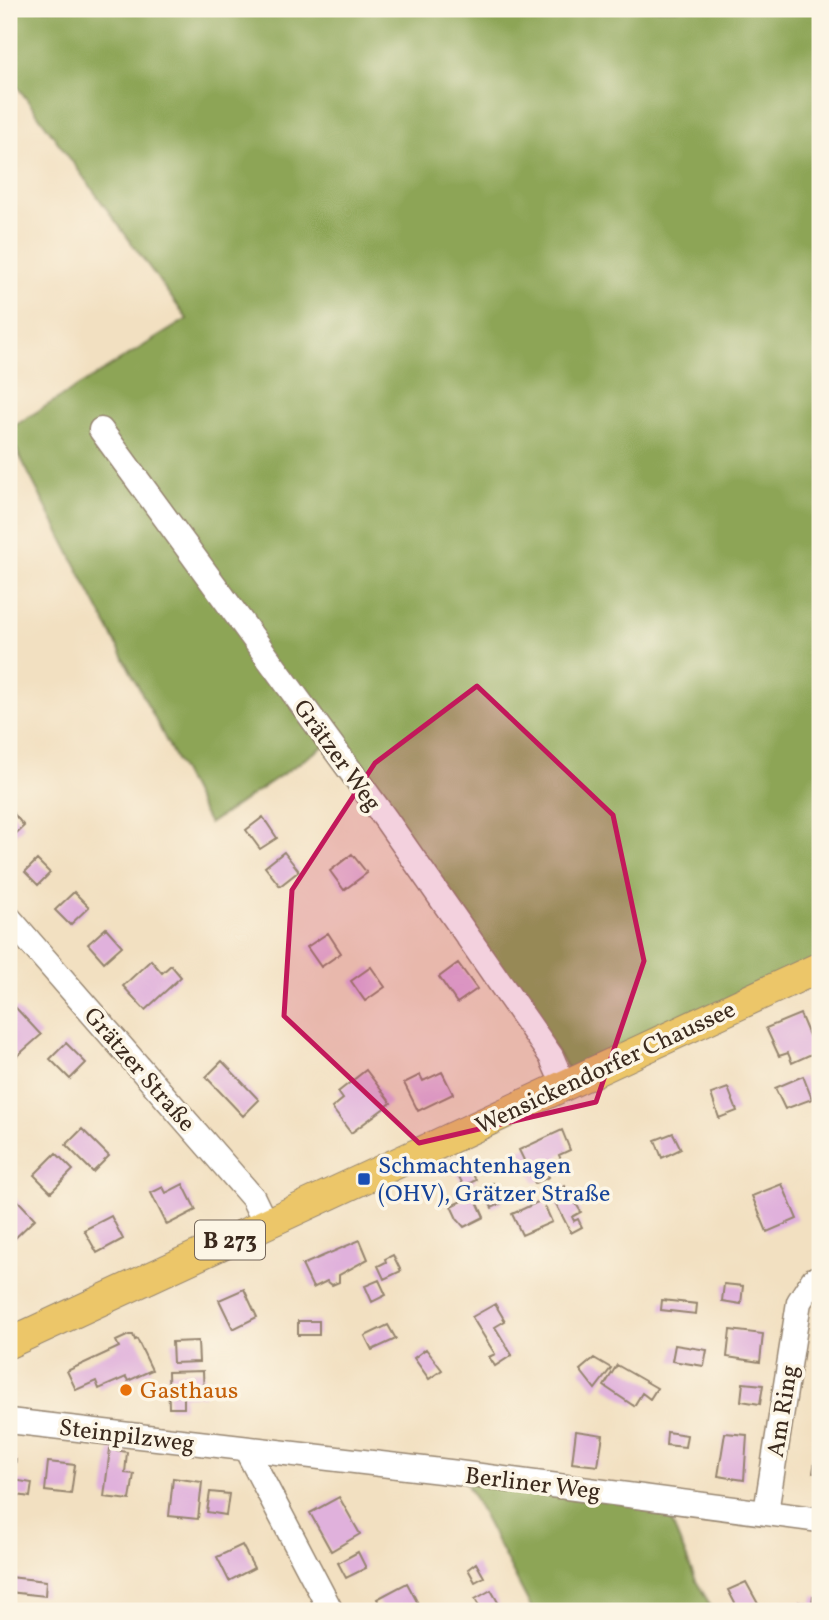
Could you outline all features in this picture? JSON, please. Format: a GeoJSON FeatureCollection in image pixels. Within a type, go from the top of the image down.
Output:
{"type":"FeatureCollection","features":[{"type":"Feature","properties":{"kind":"main road","name":"Wensickendorfer Chaussee"},"geometry":{"type":"LineString","coordinates":[[9,1343],[820,967]]}},
{"type":"Feature","properties":{"kind":"street","name":"Grätzer Weg"},"geometry":{"type":"LineString","coordinates":[[101,430],[393,829],[551,1056],[564,1086]]}},
{"type":"Feature","properties":{"kind":"street","name":"Grätzer Straße"},"geometry":{"type":"LineString","coordinates":[[9,919],[253,1198],[265,1223]]}},
{"type":"Feature","properties":{"kind":"street","name":"Am Ring"},"geometry":{"type":"LineString","coordinates":[[765,1512],[799,1302],[813,1280],[820,1277]]}},
{"type":"Feature","properties":{"kind":"street","name":"Steinpilzweg"},"geometry":{"type":"LineString","coordinates":[[9,1421],[246,1449]]}},
{"type":"Feature","properties":{"kind":"street","name":"Berliner Weg"},"geometry":{"type":"LineString","coordinates":[[246,1449],[820,1520]]}},
{"type":"Feature","properties":{"kind":"street"},"geometry":{"type":"LineString","coordinates":[[246,1449],[331,1611]]}},
{"type":"Feature","properties":{"kind":"highlighted area"},"geometry":{"type":"Polygon","coordinates":[[[477,686],[613,815],[644,961],[596,1102],[419,1143],[284,1016],[292,890],[375,763],[477,686]]]}},
{"type":"Feature","properties":{"kind":"green space"},"geometry":{"type":"Polygon","coordinates":[[[9,9],[820,9],[820,961],[573,1076],[336,738],[209,824],[9,435],[9,429],[187,319],[9,75],[9,9]]]}},
{"type":"Feature","properties":{"kind":"green space"},"geometry":{"type":"Polygon","coordinates":[[[465,1481],[666,1508],[696,1581],[714,1611],[533,1611],[465,1481]]]}},
{"type":"Feature","properties":{"kind":"building"},"geometry":{"type":"Polygon","coordinates":[[[9,808],[24,826],[9,840],[9,808]]]}},
{"type":"Feature","properties":{"kind":"building"},"geometry":{"type":"Polygon","coordinates":[[[263,817],[277,838],[260,849],[246,830],[263,817]]]}},
{"type":"Feature","properties":{"kind":"building"},"geometry":{"type":"Polygon","coordinates":[[[284,852],[299,871],[280,886],[265,867],[284,852]]]}},
{"type":"Feature","properties":{"kind":"building"},"geometry":{"type":"Polygon","coordinates":[[[352,854],[367,873],[344,890],[330,871],[352,854]]]}},
{"type":"Feature","properties":{"kind":"building"},"geometry":{"type":"Polygon","coordinates":[[[37,860],[50,873],[38,885],[25,872],[37,860]]]}},
{"type":"Feature","properties":{"kind":"building"},"geometry":{"type":"Polygon","coordinates":[[[74,892],[89,907],[70,925],[55,910],[74,892]]]}},
{"type":"Feature","properties":{"kind":"building"},"geometry":{"type":"Polygon","coordinates":[[[106,928],[122,946],[104,962],[88,944],[106,928]]]}},
{"type":"Feature","properties":{"kind":"building"},"geometry":{"type":"Polygon","coordinates":[[[328,933],[341,953],[321,967],[307,947],[328,933]]]}},
{"type":"Feature","properties":{"kind":"building"},"geometry":{"type":"Polygon","coordinates":[[[151,960],[162,973],[171,965],[181,977],[145,1010],[123,986],[151,960]]]}},
{"type":"Feature","properties":{"kind":"building"},"geometry":{"type":"Polygon","coordinates":[[[458,963],[477,989],[457,1003],[439,977],[458,963]]]}},
{"type":"Feature","properties":{"kind":"building"},"geometry":{"type":"Polygon","coordinates":[[[371,967],[385,987],[365,1001],[351,981],[371,967]]]}},
{"type":"Feature","properties":{"kind":"building"},"geometry":{"type":"Polygon","coordinates":[[[16,1008],[41,1035],[16,1057],[9,1048],[9,1015],[16,1008]]]}},
{"type":"Feature","properties":{"kind":"building"},"geometry":{"type":"Polygon","coordinates":[[[800,1014],[816,1052],[792,1063],[788,1053],[779,1056],[766,1028],[800,1014]]]}},
{"type":"Feature","properties":{"kind":"building"},"geometry":{"type":"Polygon","coordinates":[[[66,1043],[86,1063],[70,1079],[50,1059],[66,1043]]]}},
{"type":"Feature","properties":{"kind":"building"},"geometry":{"type":"Polygon","coordinates":[[[222,1061],[259,1100],[243,1116],[206,1077],[222,1061]]]}},
{"type":"Feature","properties":{"kind":"building"},"geometry":{"type":"Polygon","coordinates":[[[366,1070],[391,1103],[351,1133],[332,1108],[343,1099],[338,1092],[366,1070]]]}},
{"type":"Feature","properties":{"kind":"building"},"geometry":{"type":"Polygon","coordinates":[[[442,1072],[453,1094],[418,1111],[404,1083],[420,1075],[423,1081],[442,1072]]]}},
{"type":"Feature","properties":{"kind":"building"},"geometry":{"type":"Polygon","coordinates":[[[803,1076],[812,1099],[785,1109],[775,1088],[803,1076]]]}},
{"type":"Feature","properties":{"kind":"building"},"geometry":{"type":"Polygon","coordinates":[[[728,1088],[737,1111],[719,1118],[711,1094],[728,1088]]]}},
{"type":"Feature","properties":{"kind":"building"},"geometry":{"type":"Polygon","coordinates":[[[82,1129],[109,1156],[93,1172],[66,1145],[82,1129]]]}},
{"type":"Feature","properties":{"kind":"building"},"geometry":{"type":"Polygon","coordinates":[[[562,1130],[570,1150],[559,1155],[561,1160],[545,1167],[549,1177],[535,1183],[519,1150],[562,1130]]]}},
{"type":"Feature","properties":{"kind":"building"},"geometry":{"type":"Polygon","coordinates":[[[673,1133],[681,1149],[662,1158],[655,1140],[673,1133]]]}},
{"type":"Feature","properties":{"kind":"building"},"geometry":{"type":"Polygon","coordinates":[[[56,1153],[73,1170],[51,1192],[34,1175],[56,1153]]]}},
{"type":"Feature","properties":{"kind":"building"},"geometry":{"type":"Polygon","coordinates":[[[467,1164],[476,1180],[464,1186],[455,1170],[467,1164]]]}},
{"type":"Feature","properties":{"kind":"building"},"geometry":{"type":"Polygon","coordinates":[[[493,1183],[502,1203],[492,1208],[482,1188],[493,1183]]]}},
{"type":"Feature","properties":{"kind":"building"},"geometry":{"type":"Polygon","coordinates":[[[183,1184],[196,1210],[167,1225],[151,1193],[163,1187],[166,1193],[183,1184]]]}},
{"type":"Feature","properties":{"kind":"building"},"geometry":{"type":"Polygon","coordinates":[[[782,1184],[797,1219],[767,1232],[752,1196],[782,1184]]]}},
{"type":"Feature","properties":{"kind":"building"},"geometry":{"type":"Polygon","coordinates":[[[565,1186],[581,1212],[572,1217],[574,1221],[578,1219],[582,1227],[571,1233],[552,1196],[555,1191],[565,1186]]]}},
{"type":"Feature","properties":{"kind":"building"},"geometry":{"type":"Polygon","coordinates":[[[9,1191],[35,1219],[11,1242],[9,1240],[9,1191]]]}},
{"type":"Feature","properties":{"kind":"building"},"geometry":{"type":"Polygon","coordinates":[[[474,1195],[484,1217],[464,1227],[451,1206],[474,1195]]]}},
{"type":"Feature","properties":{"kind":"building"},"geometry":{"type":"Polygon","coordinates":[[[542,1200],[552,1222],[522,1235],[512,1214],[542,1200]]]}},
{"type":"Feature","properties":{"kind":"building"},"geometry":{"type":"Polygon","coordinates":[[[111,1216],[123,1239],[97,1253],[84,1230],[111,1216]]]}},
{"type":"Feature","properties":{"kind":"building"},"geometry":{"type":"Polygon","coordinates":[[[360,1240],[368,1259],[339,1275],[339,1282],[332,1285],[327,1281],[313,1288],[302,1265],[360,1240]]]}},
{"type":"Feature","properties":{"kind":"building"},"geometry":{"type":"Polygon","coordinates":[[[393,1255],[401,1271],[384,1279],[378,1266],[393,1255]]]}},
{"type":"Feature","properties":{"kind":"building"},"geometry":{"type":"Polygon","coordinates":[[[379,1280],[386,1295],[372,1302],[365,1286],[379,1280]]]}},
{"type":"Feature","properties":{"kind":"building"},"geometry":{"type":"Polygon","coordinates":[[[724,1284],[743,1286],[741,1304],[722,1301],[724,1284]]]}},
{"type":"Feature","properties":{"kind":"building"},"geometry":{"type":"Polygon","coordinates":[[[244,1289],[257,1317],[233,1329],[219,1300],[244,1289]]]}},
{"type":"Feature","properties":{"kind":"building"},"geometry":{"type":"Polygon","coordinates":[[[662,1300],[697,1304],[696,1314],[661,1310],[662,1300]]]}},
{"type":"Feature","properties":{"kind":"building"},"geometry":{"type":"Polygon","coordinates":[[[495,1304],[505,1321],[495,1327],[512,1355],[495,1366],[489,1357],[495,1354],[472,1317],[495,1304]]]}},
{"type":"Feature","properties":{"kind":"building"},"geometry":{"type":"Polygon","coordinates":[[[298,1321],[319,1321],[319,1335],[298,1335],[298,1321]]]}},
{"type":"Feature","properties":{"kind":"building"},"geometry":{"type":"Polygon","coordinates":[[[388,1325],[396,1339],[372,1350],[365,1336],[388,1325]]]}},
{"type":"Feature","properties":{"kind":"building"},"geometry":{"type":"Polygon","coordinates":[[[730,1330],[763,1334],[760,1362],[727,1357],[730,1330]]]}},
{"type":"Feature","properties":{"kind":"building"},"geometry":{"type":"Polygon","coordinates":[[[129,1335],[137,1339],[152,1370],[128,1381],[126,1377],[99,1389],[96,1381],[76,1390],[67,1371],[119,1347],[116,1341],[129,1335]]]}},
{"type":"Feature","properties":{"kind":"building"},"geometry":{"type":"Polygon","coordinates":[[[198,1341],[199,1362],[173,1363],[172,1342],[198,1341]]]}},
{"type":"Feature","properties":{"kind":"building"},"geometry":{"type":"Polygon","coordinates":[[[675,1345],[707,1350],[704,1366],[672,1361],[675,1345]]]}},
{"type":"Feature","properties":{"kind":"building"},"geometry":{"type":"Polygon","coordinates":[[[426,1349],[442,1370],[429,1379],[414,1358],[426,1349]]]}},
{"type":"Feature","properties":{"kind":"building"},"geometry":{"type":"Polygon","coordinates":[[[594,1358],[611,1368],[595,1389],[580,1370],[594,1358]]]}},
{"type":"Feature","properties":{"kind":"building"},"geometry":{"type":"Polygon","coordinates":[[[617,1365],[657,1388],[650,1399],[642,1393],[634,1406],[604,1386],[617,1365]]]}},
{"type":"Feature","properties":{"kind":"building"},"geometry":{"type":"Polygon","coordinates":[[[203,1371],[204,1396],[184,1396],[184,1408],[169,1408],[168,1372],[203,1371]]]}},
{"type":"Feature","properties":{"kind":"building"},"geometry":{"type":"Polygon","coordinates":[[[743,1383],[763,1385],[760,1404],[741,1401],[743,1383]]]}},
{"type":"Feature","properties":{"kind":"building"},"geometry":{"type":"Polygon","coordinates":[[[576,1431],[603,1435],[598,1466],[572,1463],[576,1431]]]}},
{"type":"Feature","properties":{"kind":"building"},"geometry":{"type":"Polygon","coordinates":[[[667,1432],[687,1435],[685,1447],[666,1445],[667,1432]]]}},
{"type":"Feature","properties":{"kind":"building"},"geometry":{"type":"Polygon","coordinates":[[[725,1433],[747,1435],[744,1480],[718,1476],[725,1433]]]}},
{"type":"Feature","properties":{"kind":"building"},"geometry":{"type":"Polygon","coordinates":[[[817,1447],[820,1448],[820,1474],[813,1473],[817,1447]]]}},
{"type":"Feature","properties":{"kind":"building"},"geometry":{"type":"Polygon","coordinates":[[[110,1449],[127,1452],[125,1473],[134,1474],[130,1500],[104,1497],[110,1449]]]}},
{"type":"Feature","properties":{"kind":"building"},"geometry":{"type":"Polygon","coordinates":[[[9,1458],[16,1459],[13,1480],[32,1483],[30,1497],[11,1494],[13,1486],[9,1486],[9,1458]]]}},
{"type":"Feature","properties":{"kind":"building"},"geometry":{"type":"Polygon","coordinates":[[[48,1462],[75,1465],[71,1494],[45,1491],[48,1462]]]}},
{"type":"Feature","properties":{"kind":"building"},"geometry":{"type":"Polygon","coordinates":[[[173,1478],[202,1482],[198,1519],[169,1516],[173,1478]]]}},
{"type":"Feature","properties":{"kind":"building"},"geometry":{"type":"Polygon","coordinates":[[[210,1492],[229,1494],[226,1515],[207,1512],[210,1492]]]}},
{"type":"Feature","properties":{"kind":"building"},"geometry":{"type":"Polygon","coordinates":[[[339,1497],[360,1534],[331,1551],[310,1513],[339,1497]]]}},
{"type":"Feature","properties":{"kind":"building"},"geometry":{"type":"Polygon","coordinates":[[[242,1545],[254,1568],[229,1581],[217,1557],[242,1545]]]}},
{"type":"Feature","properties":{"kind":"building"},"geometry":{"type":"Polygon","coordinates":[[[358,1552],[366,1568],[346,1578],[338,1563],[358,1552]]]}},
{"type":"Feature","properties":{"kind":"building"},"geometry":{"type":"Polygon","coordinates":[[[476,1563],[484,1577],[475,1582],[468,1569],[476,1563]]]}},
{"type":"Feature","properties":{"kind":"building"},"geometry":{"type":"Polygon","coordinates":[[[9,1577],[46,1581],[45,1596],[9,1592],[9,1577]]]}},
{"type":"Feature","properties":{"kind":"building"},"geometry":{"type":"Polygon","coordinates":[[[746,1582],[762,1611],[739,1611],[728,1590],[746,1582]]]}},
{"type":"Feature","properties":{"kind":"building"},"geometry":{"type":"Polygon","coordinates":[[[407,1583],[422,1611],[383,1611],[377,1599],[407,1583]]]}},
{"type":"Feature","properties":{"kind":"building"},"geometry":{"type":"Polygon","coordinates":[[[491,1590],[503,1611],[482,1611],[475,1599],[491,1590]]]}},
{"type":"Feature","properties":{"kind":"building"},"geometry":{"type":"Polygon","coordinates":[[[813,1596],[820,1597],[820,1611],[797,1611],[799,1602],[812,1604],[813,1596]]]}},
{"type":"Feature","properties":{"kind":"place","name":"Schmachtenhagen (OHV), Grätzer Straße"},"geometry":{"type":"Point","coordinates":[364,1179]}},
{"type":"Feature","properties":{"kind":"place","name":"Gasthaus"},"geometry":{"type":"Point","coordinates":[126,1390]}}]}
